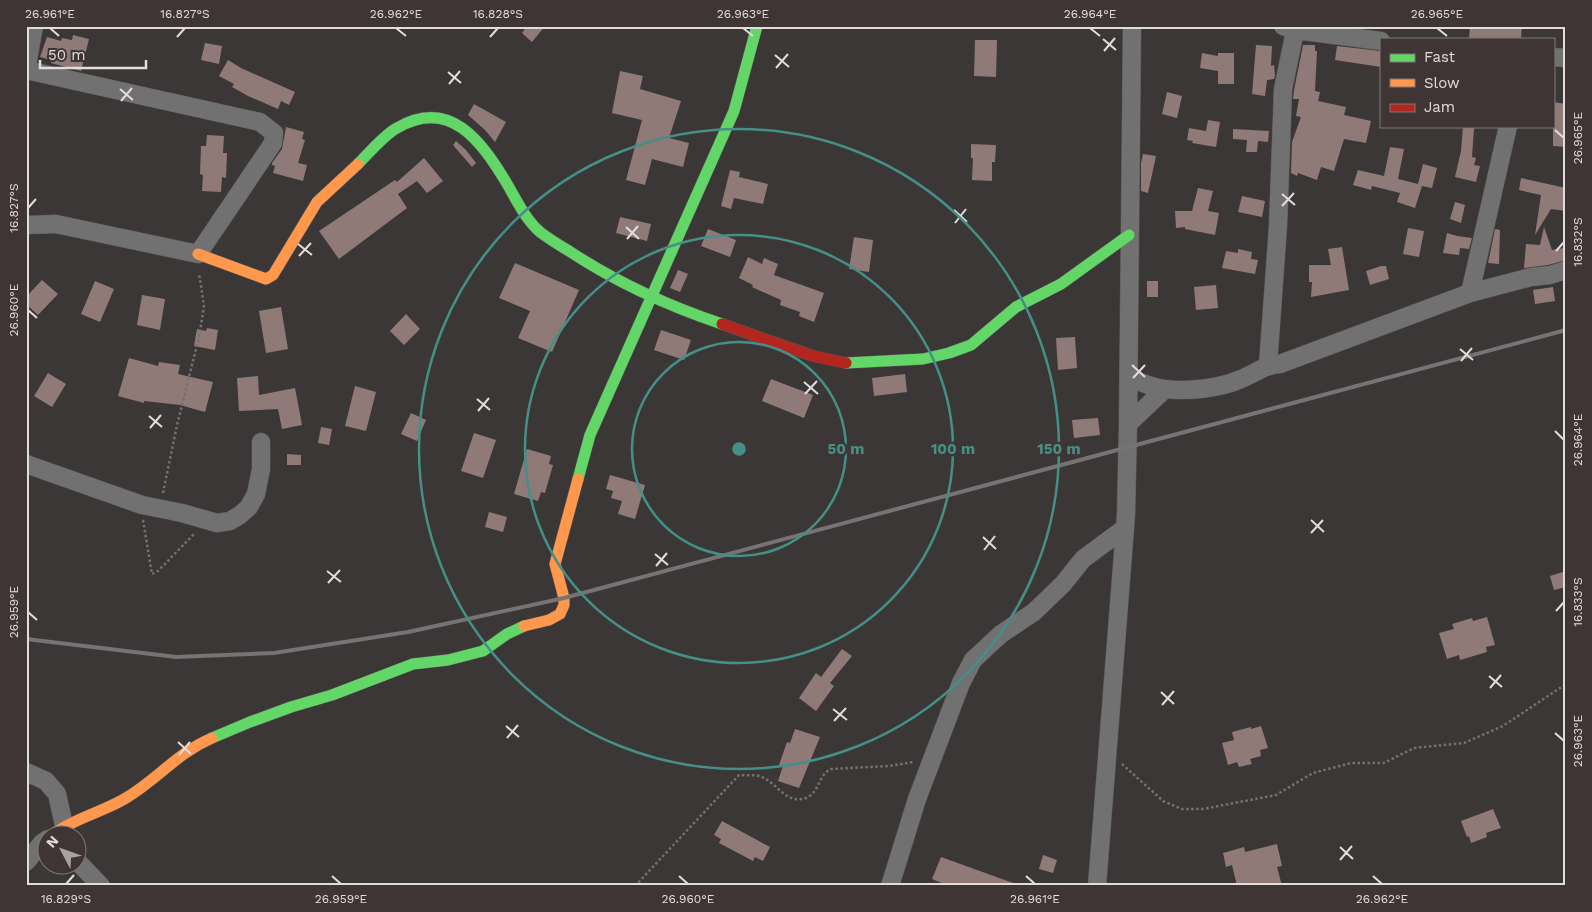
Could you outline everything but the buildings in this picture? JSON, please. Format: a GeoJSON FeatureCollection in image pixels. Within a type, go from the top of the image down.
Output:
{"type":"FeatureCollection","features":[{"type":"Feature","properties":{"kind":"street"},"geometry":{"type":"LineString","coordinates":[[34,26],[26,70],[260,122],[274,133],[273,143],[198,254]]}},
{"type":"Feature","properties":{"kind":"street"},"geometry":{"type":"LineString","coordinates":[[77,824],[125,800],[195,745],[250,722],[332,695],[413,664],[457,659],[483,651],[506,634],[520,627],[549,620],[560,614],[564,605],[556,564],[558,551],[590,435],[734,111],[757,26]]}},
{"type":"Feature","properties":{"kind":"street"},"geometry":{"type":"LineString","coordinates":[[1098,886],[1125,528],[1129,378],[1132,26]]}},
{"type":"Feature","properties":{"kind":"street"},"geometry":{"type":"LineString","coordinates":[[1268,365],[1278,226],[1283,89],[1292,28],[1380,41]]}},
{"type":"Feature","properties":{"kind":"street"},"geometry":{"type":"LineString","coordinates":[[26,225],[56,224],[198,254],[266,279],[273,275],[317,202],[396,128],[414,121],[435,117],[456,123],[476,140],[495,164],[530,222],[541,233],[590,265],[651,297],[703,318],[813,356],[844,363],[923,359],[949,353],[971,345],[1016,307],[1034,300],[1061,284],[1130,235]]}},
{"type":"Feature","properties":{"kind":"street"},"geometry":{"type":"LineString","coordinates":[[1470,293],[1508,128]]}},
{"type":"Feature","properties":{"kind":"street"},"geometry":{"type":"LineString","coordinates":[[1129,378],[1165,389],[1194,389],[1220,386],[1241,379],[1268,365],[1280,364],[1470,293],[1531,276],[1550,275],[1566,270]]}},
{"type":"Feature","properties":{"kind":"street"},"geometry":{"type":"LineString","coordinates":[[1128,424],[1165,389]]}},
{"type":"Feature","properties":{"kind":"street"},"geometry":{"type":"LineString","coordinates":[[26,464],[142,505],[182,513],[217,523],[230,521],[249,507],[256,494],[261,442]]}},
{"type":"Feature","properties":{"kind":"street"},"geometry":{"type":"LineString","coordinates":[[890,886],[917,799],[961,683],[973,660],[1000,634],[1034,612],[1063,584],[1083,559],[1125,528]]}},
{"type":"Feature","properties":{"kind":"street"},"geometry":{"type":"LineString","coordinates":[[26,772],[46,781],[57,794],[62,812],[61,824]]}},
{"type":"Feature","properties":{"kind":"street"},"geometry":{"type":"LineString","coordinates":[[26,862],[38,848]]}},
{"type":"Feature","properties":{"kind":"street"},"geometry":{"type":"LineString","coordinates":[[88,872],[101,886]]}},
{"type":"Feature","properties":{"kind":"path"},"geometry":{"type":"LineString","coordinates":[[159,509],[199,337],[204,306],[198,254]]}},
{"type":"Feature","properties":{"kind":"path"},"geometry":{"type":"LineString","coordinates":[[142,505],[152,574],[158,571],[196,532],[210,522]]}},
{"type":"Feature","properties":{"kind":"path"},"geometry":{"type":"LineString","coordinates":[[1108,752],[1163,801],[1182,809],[1203,809],[1276,795],[1313,773],[1351,763],[1384,763],[1414,748],[1464,744],[1503,726],[1566,684]]}},
{"type":"Feature","properties":{"kind":"path"},"geometry":{"type":"LineString","coordinates":[[635,886],[739,775],[762,777],[793,799],[799,799],[806,798],[815,792],[824,772],[831,769],[913,763],[935,752]]}},
{"type":"Feature","properties":{"kind":"railway"},"geometry":{"type":"LineString","coordinates":[[26,639],[176,657],[274,653],[408,632],[564,598],[1566,330]]}},
{"type":"Feature","properties":{"kind":"traffic: fast"},"geometry":{"type":"LineString","coordinates":[[578,479],[590,435],[734,111],[757,26]]}},
{"type":"Feature","properties":{"kind":"traffic: fast"},"geometry":{"type":"LineString","coordinates":[[358,164],[382,139],[397,128],[416,120],[433,118],[448,121],[462,128],[486,152],[525,215],[543,235],[624,283],[662,301],[722,324]]}},
{"type":"Feature","properties":{"kind":"traffic: fast"},"geometry":{"type":"LineString","coordinates":[[846,363],[923,359],[949,353],[971,345],[1016,307],[1061,284],[1129,235]]}},
{"type":"Feature","properties":{"kind":"traffic: fast"},"geometry":{"type":"LineString","coordinates":[[212,738],[250,722],[332,695],[413,664],[448,660],[483,651],[507,634],[524,626]]}},
{"type":"Feature","properties":{"kind":"traffic: slow"},"geometry":{"type":"LineString","coordinates":[[198,254],[266,279],[273,275],[317,202],[358,164]]}},
{"type":"Feature","properties":{"kind":"traffic: slow"},"geometry":{"type":"LineString","coordinates":[[524,626],[549,620],[560,614],[564,605],[564,598],[555,564],[578,479]]}},
{"type":"Feature","properties":{"kind":"traffic: slow"},"geometry":{"type":"LineString","coordinates":[[70,824],[126,798],[188,751],[212,738]]}},
{"type":"Feature","properties":{"kind":"traffic: jam"},"geometry":{"type":"LineString","coordinates":[[722,324],[813,356],[846,363]]}}]}
